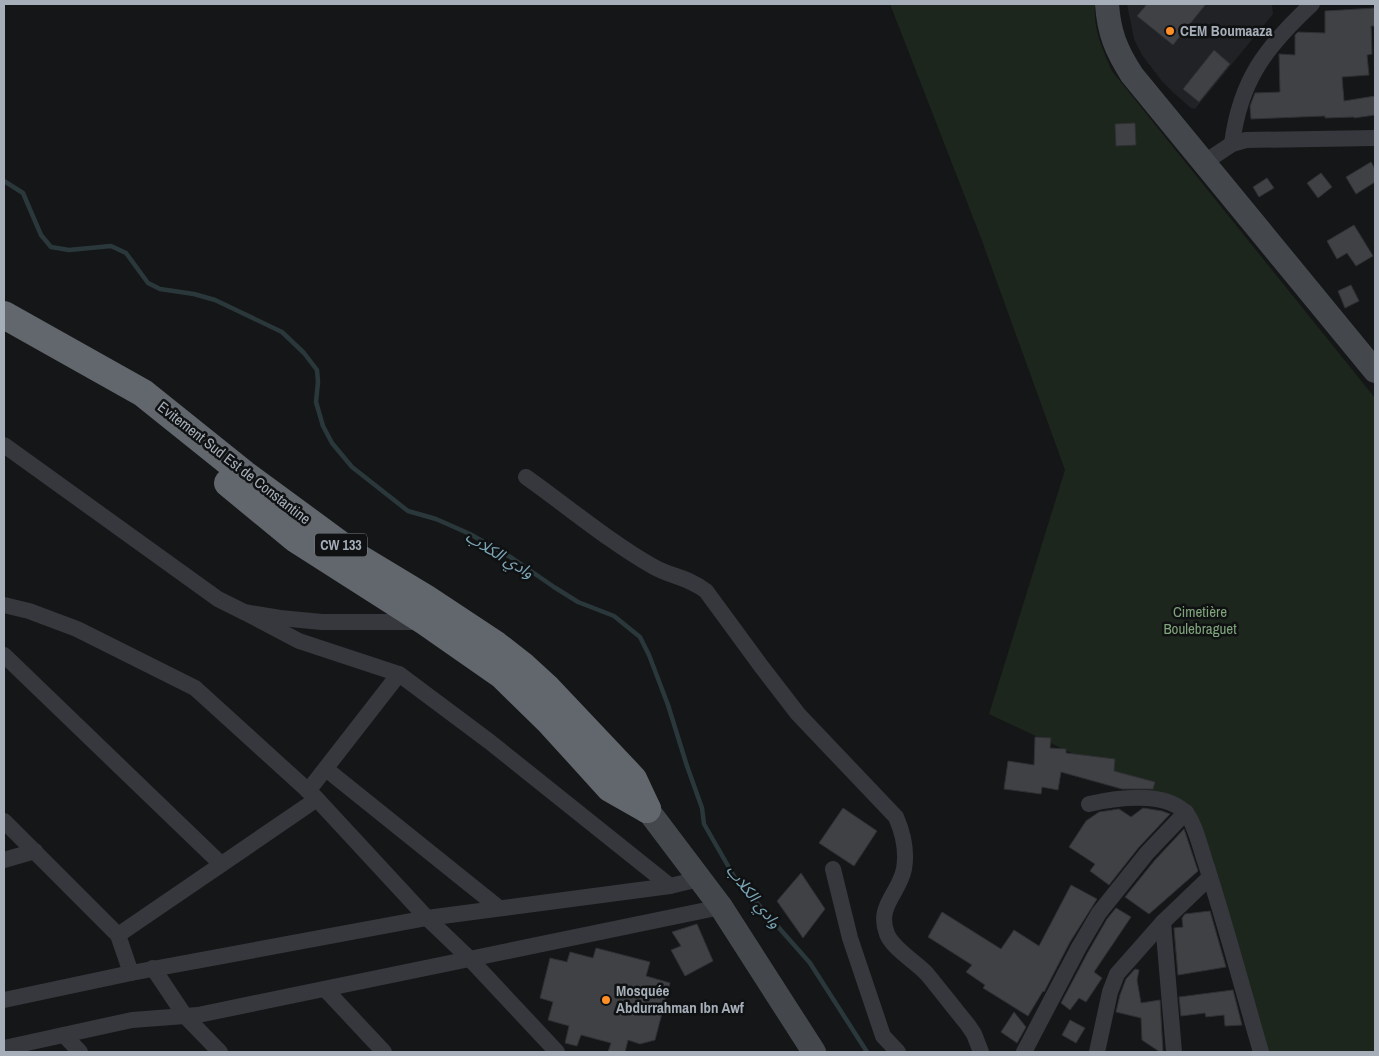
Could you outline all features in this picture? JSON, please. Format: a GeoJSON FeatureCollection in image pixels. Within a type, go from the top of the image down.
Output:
{"type":"FeatureCollection","features":[{"type":"Feature","properties":{"kind":"highway","name":"Evitement Sud Est de Constantine"},"geometry":{"type":"LineString","coordinates":[[4,315],[143,393],[244,474],[357,556],[432,614]]}},
{"type":"Feature","properties":{"kind":"highway","name":"Evitement Sud Est de Constantine"},"geometry":{"type":"LineString","coordinates":[[4,337],[89,381],[147,418],[296,539],[432,614],[496,645],[547,688],[633,779],[647,809]]}},
{"type":"Feature","properties":{"kind":"street"},"geometry":{"type":"LineString","coordinates":[[1107,4],[1110,30],[1118,52],[1132,75],[1375,371]]}},
{"type":"Feature","properties":{"kind":"street"},"geometry":{"type":"LineString","coordinates":[[1232,144],[1234,123],[1241,97],[1251,75],[1272,44],[1312,4]]}},
{"type":"Feature","properties":{"kind":"street"},"geometry":{"type":"LineString","coordinates":[[1205,162],[1232,144],[1246,140],[1375,138]]}},
{"type":"Feature","properties":{"kind":"street"},"geometry":{"type":"LineString","coordinates":[[4,445],[218,599],[299,641],[399,674],[490,742],[670,886]]}},
{"type":"Feature","properties":{"kind":"street"},"geometry":{"type":"LineString","coordinates":[[526,477],[629,552],[656,568],[695,582],[706,591],[798,714],[896,817],[902,830],[905,858],[904,871],[886,904],[884,913],[887,934],[893,943],[927,974],[968,1025],[976,1038],[981,1052]]}},
{"type":"Feature","properties":{"kind":"street"},"geometry":{"type":"LineString","coordinates":[[4,605],[29,611],[77,629],[195,688],[313,795],[427,918],[470,959],[557,1052]]}},
{"type":"Feature","properties":{"kind":"street"},"geometry":{"type":"LineString","coordinates":[[244,612],[322,622],[432,614]]}},
{"type":"Feature","properties":{"kind":"street"},"geometry":{"type":"LineString","coordinates":[[4,655],[221,864]]}},
{"type":"Feature","properties":{"kind":"street"},"geometry":{"type":"LineString","coordinates":[[118,935],[221,864],[313,795],[326,769],[399,674]]}},
{"type":"Feature","properties":{"kind":"street"},"geometry":{"type":"LineString","coordinates":[[326,769],[500,908]]}},
{"type":"Feature","properties":{"kind":"street"},"geometry":{"type":"LineString","coordinates":[[1089,804],[1128,797],[1147,798],[1171,803],[1186,812],[1199,842],[1210,877],[1261,1052]]}},
{"type":"Feature","properties":{"kind":"street","name":"Evitement Sud Est de Constantine"},"geometry":{"type":"LineString","coordinates":[[647,809],[699,880],[721,906],[814,1052]]}},
{"type":"Feature","properties":{"kind":"street"},"geometry":{"type":"LineString","coordinates":[[1024,1052],[1099,913],[1146,853],[1186,812]]}},
{"type":"Feature","properties":{"kind":"street"},"geometry":{"type":"LineString","coordinates":[[4,821],[118,935],[131,973]]}},
{"type":"Feature","properties":{"kind":"street"},"geometry":{"type":"LineString","coordinates":[[4,860],[35,851]]}},
{"type":"Feature","properties":{"kind":"street"},"geometry":{"type":"LineString","coordinates":[[833,869],[850,938],[883,1036],[898,1052]]}},
{"type":"Feature","properties":{"kind":"street"},"geometry":{"type":"LineString","coordinates":[[1097,1052],[1110,992],[1117,974],[1163,922],[1210,877]]}},
{"type":"Feature","properties":{"kind":"street"},"geometry":{"type":"LineString","coordinates":[[4,1000],[153,968],[427,918],[670,886],[699,880]]}},
{"type":"Feature","properties":{"kind":"street"},"geometry":{"type":"LineString","coordinates":[[4,1048],[132,1020],[198,1015],[721,906]]}},
{"type":"Feature","properties":{"kind":"street"},"geometry":{"type":"LineString","coordinates":[[1163,922],[1174,1052]]}},
{"type":"Feature","properties":{"kind":"street"},"geometry":{"type":"LineString","coordinates":[[153,968],[185,1016],[220,1052]]}},
{"type":"Feature","properties":{"kind":"street"},"geometry":{"type":"LineString","coordinates":[[325,989],[384,1052]]}},
{"type":"Feature","properties":{"kind":"street"},"geometry":{"type":"LineString","coordinates":[[64,1035],[80,1052]]}},
{"type":"Feature","properties":{"kind":"shaded area"},"geometry":{"type":"Polygon","coordinates":[[[1127,4],[1272,4],[1273,14],[1195,109],[1191,108],[1161,80],[1142,55],[1134,39],[1127,4]]]}},
{"type":"Feature","properties":{"kind":"green space","name":"Cimetière Boulebraguet"},"geometry":{"type":"Polygon","coordinates":[[[890,4],[1095,4],[1097,30],[1112,71],[1375,398],[1375,1052],[1268,1052],[1190,809],[989,714],[1065,470],[981,238],[890,4]]]}},
{"type":"Feature","properties":{"kind":"building","name":"CEM Boumaaza"},"geometry":{"type":"Polygon","coordinates":[[[1147,4],[1206,4],[1173,45],[1137,16],[1147,4]]]}},
{"type":"Feature","properties":{"kind":"building"},"geometry":{"type":"Polygon","coordinates":[[[1375,8],[1375,26],[1371,26],[1372,54],[1367,55],[1369,75],[1342,77],[1344,101],[1375,96],[1375,115],[1354,118],[1325,118],[1325,116],[1251,119],[1250,106],[1255,93],[1280,92],[1279,54],[1295,55],[1295,35],[1298,32],[1325,33],[1325,11],[1375,8]]]}},
{"type":"Feature","properties":{"kind":"building"},"geometry":{"type":"Polygon","coordinates":[[[1214,50],[1230,64],[1199,102],[1183,89],[1214,50]]]}},
{"type":"Feature","properties":{"kind":"building"},"geometry":{"type":"Polygon","coordinates":[[[1135,123],[1136,145],[1116,146],[1115,124],[1135,123]]]}},
{"type":"Feature","properties":{"kind":"building"},"geometry":{"type":"Polygon","coordinates":[[[1371,162],[1375,169],[1375,182],[1356,194],[1346,177],[1371,162]]]}},
{"type":"Feature","properties":{"kind":"building"},"geometry":{"type":"Polygon","coordinates":[[[1321,173],[1332,187],[1318,198],[1307,183],[1321,173]]]}},
{"type":"Feature","properties":{"kind":"building"},"geometry":{"type":"Polygon","coordinates":[[[1267,178],[1274,188],[1259,197],[1253,187],[1267,178]]]}},
{"type":"Feature","properties":{"kind":"building"},"geometry":{"type":"Polygon","coordinates":[[[1354,225],[1373,256],[1356,266],[1347,253],[1337,259],[1327,241],[1354,225]]]}},
{"type":"Feature","properties":{"kind":"building"},"geometry":{"type":"Polygon","coordinates":[[[1351,285],[1359,301],[1345,308],[1338,291],[1351,285]]]}},
{"type":"Feature","properties":{"kind":"building"},"geometry":{"type":"Polygon","coordinates":[[[1035,737],[1051,738],[1050,748],[1066,749],[1066,753],[1115,759],[1114,771],[1155,782],[1153,789],[1122,789],[1061,772],[1058,790],[1042,787],[1041,794],[1004,789],[1008,761],[1034,765],[1035,737]]]}},
{"type":"Feature","properties":{"kind":"building"},"geometry":{"type":"Polygon","coordinates":[[[843,808],[877,831],[854,866],[819,843],[843,808]]]}},
{"type":"Feature","properties":{"kind":"building"},"geometry":{"type":"Polygon","coordinates":[[[1143,808],[1170,814],[1139,847],[1109,885],[1090,871],[1095,864],[1069,847],[1086,821],[1099,812],[1119,809],[1131,817],[1143,808]]]}},
{"type":"Feature","properties":{"kind":"building"},"geometry":{"type":"Polygon","coordinates":[[[1184,829],[1198,871],[1149,914],[1125,897],[1155,860],[1184,829]]]}},
{"type":"Feature","properties":{"kind":"building"},"geometry":{"type":"Polygon","coordinates":[[[801,873],[825,909],[803,938],[777,901],[801,873]]]}},
{"type":"Feature","properties":{"kind":"building"},"geometry":{"type":"Polygon","coordinates":[[[1071,885],[1097,899],[1070,942],[1044,992],[1028,1016],[983,988],[985,985],[966,972],[972,965],[928,937],[942,912],[1001,949],[1014,930],[1039,946],[1071,885]]]}},
{"type":"Feature","properties":{"kind":"building"},"geometry":{"type":"Polygon","coordinates":[[[1116,908],[1131,917],[1094,972],[1102,978],[1086,1002],[1079,998],[1070,1010],[1061,1003],[1107,919],[1116,908]]]}},
{"type":"Feature","properties":{"kind":"building"},"geometry":{"type":"Polygon","coordinates":[[[1210,911],[1226,967],[1178,975],[1174,928],[1183,927],[1182,918],[1185,914],[1210,911]]]}},
{"type":"Feature","properties":{"kind":"building"},"geometry":{"type":"Polygon","coordinates":[[[697,924],[713,961],[685,976],[671,950],[681,946],[672,932],[697,924]]]}},
{"type":"Feature","properties":{"kind":"building","name":"Mosquée Abdurrahman Ibn Awf"},"geometry":{"type":"Polygon","coordinates":[[[596,948],[650,962],[646,976],[670,983],[655,1040],[640,1044],[628,1040],[625,1052],[608,1052],[611,1043],[581,1035],[577,1046],[565,1043],[569,1026],[548,1020],[553,1002],[540,998],[550,958],[567,962],[570,952],[593,958],[596,948]]]}},
{"type":"Feature","properties":{"kind":"building"},"geometry":{"type":"Polygon","coordinates":[[[1135,969],[1139,970],[1137,980],[1141,1003],[1160,1000],[1163,1052],[1142,1040],[1141,1018],[1116,1012],[1126,979],[1135,969]]]}},
{"type":"Feature","properties":{"kind":"building"},"geometry":{"type":"Polygon","coordinates":[[[1233,990],[1242,1025],[1225,1026],[1224,1015],[1206,1017],[1205,1013],[1181,1016],[1179,997],[1233,990]]]}},
{"type":"Feature","properties":{"kind":"building"},"geometry":{"type":"Polygon","coordinates":[[[1014,1012],[1026,1027],[1017,1043],[1001,1032],[1014,1012]]]}},
{"type":"Feature","properties":{"kind":"building"},"geometry":{"type":"Polygon","coordinates":[[[1070,1020],[1085,1028],[1076,1043],[1062,1035],[1070,1020]]]}},
{"type":"Feature","properties":{"kind":"waterway","name":"وادي الكلاب"},"geometry":{"type":"LineString","coordinates":[[4,181],[23,193],[41,235],[51,247],[69,250],[111,246],[126,253],[148,283],[160,289],[194,294],[215,300],[282,332],[304,353],[317,370],[316,402],[323,426],[332,443],[352,467],[408,511],[436,519],[470,534],[512,558],[578,602],[614,616],[640,637],[668,705],[702,808],[704,824],[735,878],[810,963],[867,1052]]}},
{"type":"Feature","properties":{"kind":"place","name":"CEM Boumaaza"},"geometry":{"type":"Point","coordinates":[1170,31]}},
{"type":"Feature","properties":{"kind":"place","name":"Mosquée Abdurrahman Ibn Awf"},"geometry":{"type":"Point","coordinates":[606,1000]}}]}
